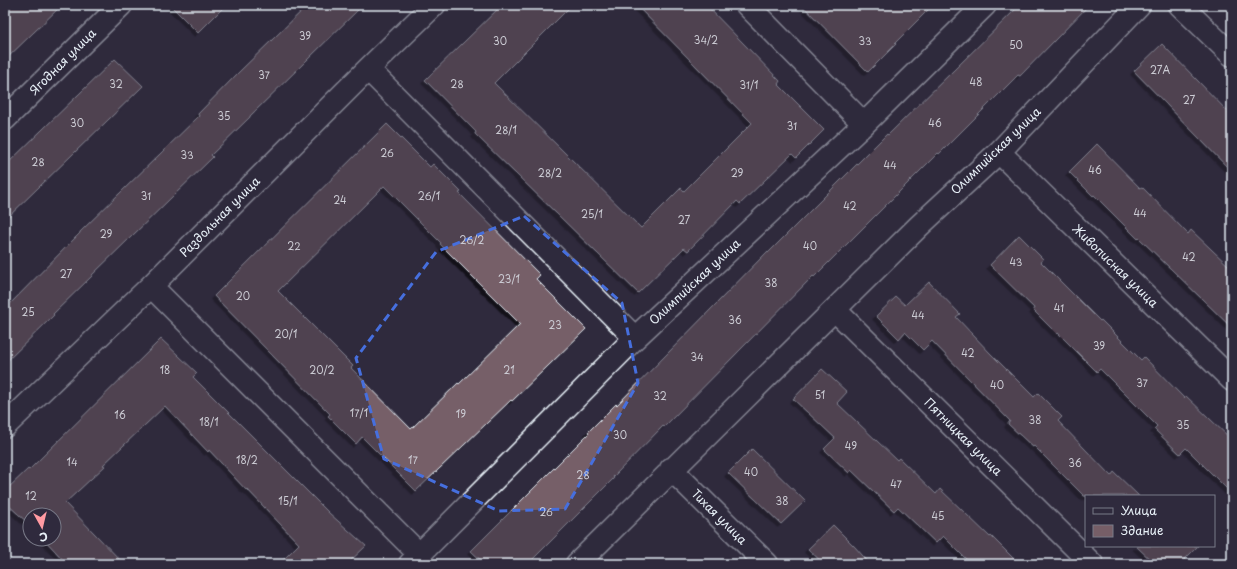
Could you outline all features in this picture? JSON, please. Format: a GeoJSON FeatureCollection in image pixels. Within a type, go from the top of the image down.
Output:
{"type":"FeatureCollection","features":[{"type":"Feature","properties":{"kind":"street","name":"Ягодная улица"},"geometry":{"type":"LineString","coordinates":[[5,119],[121,5]]}},
{"type":"Feature","properties":{"kind":"street","name":"Раздольная улица"},"geometry":{"type":"LineString","coordinates":[[5,426],[151,286],[434,5]]}},
{"type":"Feature","properties":{"kind":"street"},"geometry":{"type":"LineString","coordinates":[[747,5],[864,124]]}},
{"type":"Feature","properties":{"kind":"street","name":"Олимпийская улица"},"geometry":{"type":"LineString","coordinates":[[414,559],[635,338],[864,124],[985,5]]}},
{"type":"Feature","properties":{"kind":"street","name":"Олимпийская улица"},"geometry":{"type":"LineString","coordinates":[[576,564],[919,226],[999,152],[1139,5]]}},
{"type":"Feature","properties":{"kind":"street"},"geometry":{"type":"LineString","coordinates":[[1180,5],[1232,55]]}},
{"type":"Feature","properties":{"kind":"street"},"geometry":{"type":"LineString","coordinates":[[368,69],[635,338]]}},
{"type":"Feature","properties":{"kind":"street","name":"Живописная улица"},"geometry":{"type":"LineString","coordinates":[[999,152],[1232,380]]}},
{"type":"Feature","properties":{"kind":"street"},"geometry":{"type":"LineString","coordinates":[[151,286],[414,559]]}},
{"type":"Feature","properties":{"kind":"street","name":"Пятницкая улица"},"geometry":{"type":"LineString","coordinates":[[835,310],[1092,564]]}},
{"type":"Feature","properties":{"kind":"street","name":"Тихая улица"},"geometry":{"type":"LineString","coordinates":[[671,469],[767,564]]}},
{"type":"Feature","properties":{"kind":"highlighted area"},"geometry":{"type":"Polygon","coordinates":[[[524,216],[622,303],[638,383],[565,509],[499,511],[384,459],[356,358],[436,252],[524,216]]]}},
{"type":"Feature","properties":{"kind":"building"},"geometry":{"type":"Polygon","coordinates":[[[5,5],[62,5],[5,60],[5,5]]]}},
{"type":"Feature","properties":{"kind":"building"},"geometry":{"type":"Polygon","coordinates":[[[170,5],[226,5],[198,33],[170,5]]]}},
{"type":"Feature","properties":{"kind":"building"},"geometry":{"type":"Polygon","coordinates":[[[308,5],[363,5],[211,155],[213,157],[92,275],[5,363],[5,309],[80,232],[199,116],[198,114],[238,73],[308,5]]]}},
{"type":"Feature","properties":{"kind":"building"},"geometry":{"type":"Polygon","coordinates":[[[502,5],[572,5],[494,83],[641,228],[681,188],[684,191],[752,123],[636,5],[706,5],[780,81],[778,84],[824,130],[796,158],[792,154],[740,204],[737,201],[688,251],[684,248],[638,293],[475,134],[476,132],[425,80],[502,5]]]}},
{"type":"Feature","properties":{"kind":"building"},"geometry":{"type":"Polygon","coordinates":[[[802,5],[933,5],[868,72],[802,5]]]}},
{"type":"Feature","properties":{"kind":"building"},"geometry":{"type":"Polygon","coordinates":[[[1020,5],[1089,5],[1020,76],[1018,75],[814,277],[813,276],[528,564],[485,564],[471,551],[767,252],[768,253],[887,134],[888,135],[1020,5]]]}},
{"type":"Feature","properties":{"kind":"building"},"geometry":{"type":"Polygon","coordinates":[[[1162,44],[1232,116],[1232,172],[1134,71],[1162,44]]]}},
{"type":"Feature","properties":{"kind":"building"},"geometry":{"type":"Polygon","coordinates":[[[115,59],[143,86],[5,220],[5,166],[115,59]]]}},
{"type":"Feature","properties":{"kind":"building"},"geometry":{"type":"Polygon","coordinates":[[[387,124],[430,167],[433,164],[461,192],[459,193],[540,275],[536,279],[586,329],[416,491],[362,437],[356,444],[328,416],[330,414],[214,296],[387,124]],[[384,186],[278,291],[353,366],[351,368],[411,429],[520,324],[440,244],[441,243],[384,186]]]}},
{"type":"Feature","properties":{"kind":"building"},"geometry":{"type":"Polygon","coordinates":[[[1097,144],[1188,234],[1191,230],[1232,269],[1232,328],[1069,172],[1097,144]]]}},
{"type":"Feature","properties":{"kind":"building"},"geometry":{"type":"Polygon","coordinates":[[[1019,235],[1043,259],[1041,262],[1100,321],[1101,320],[1141,360],[1144,357],[1184,398],[1186,396],[1232,440],[1232,494],[1186,448],[1180,454],[1154,429],[1157,426],[1100,369],[1097,372],[1033,310],[1034,308],[990,265],[1019,235]]]}},
{"type":"Feature","properties":{"kind":"building"},"geometry":{"type":"Polygon","coordinates":[[[929,282],[960,314],[956,317],[990,353],[1034,397],[1038,393],[1062,417],[1058,421],[1111,476],[1114,472],[1138,495],[1084,496],[1034,446],[1033,447],[1008,424],[1010,421],[932,341],[923,350],[905,332],[899,339],[876,316],[896,297],[905,305],[929,282]]]}},
{"type":"Feature","properties":{"kind":"building"},"geometry":{"type":"Polygon","coordinates":[[[161,339],[197,373],[193,377],[329,513],[366,546],[347,564],[279,564],[299,544],[165,406],[103,465],[105,466],[65,503],[124,564],[67,564],[51,547],[62,547],[62,507],[22,507],[22,518],[5,502],[5,491],[28,469],[29,470],[161,339]]]}},
{"type":"Feature","properties":{"kind":"building"},"geometry":{"type":"Polygon","coordinates":[[[822,369],[847,392],[837,403],[897,460],[899,458],[936,494],[940,489],[1019,564],[971,564],[943,536],[936,543],[898,507],[894,511],[851,470],[849,473],[824,449],[835,438],[793,399],[822,369]]]}},
{"type":"Feature","properties":{"kind":"building"},"geometry":{"type":"Polygon","coordinates":[[[752,449],[805,501],[781,524],[728,473],[752,449]]]}},
{"type":"Feature","properties":{"kind":"building"},"geometry":{"type":"Polygon","coordinates":[[[833,525],[870,564],[824,564],[808,549],[833,525]]]}},
{"type":"Feature","properties":{"kind":"building"},"geometry":{"type":"Polygon","coordinates":[[[1137,547],[1197,547],[1180,564],[1155,564],[1137,547]]]}}]}
